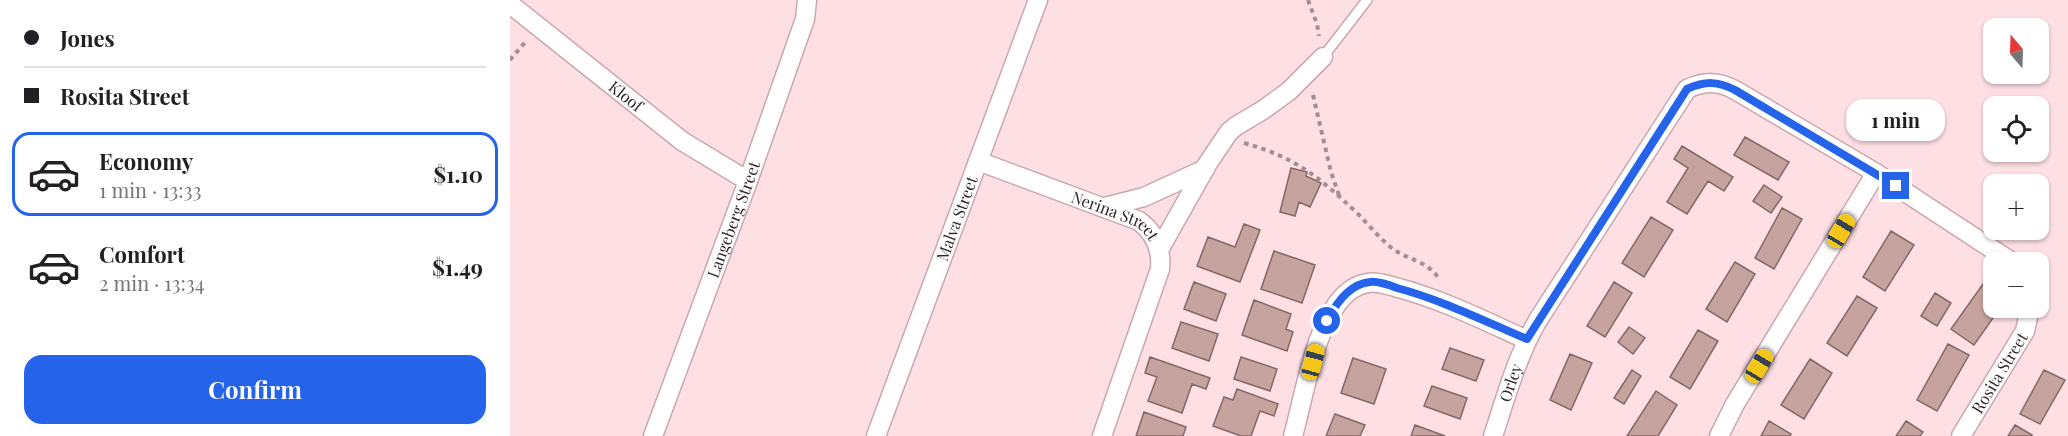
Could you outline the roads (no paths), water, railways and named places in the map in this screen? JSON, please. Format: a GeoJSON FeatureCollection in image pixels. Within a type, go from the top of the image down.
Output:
{"type":"FeatureCollection","features":[{"type":"Feature","properties":{"kind":"street","name":"Langeberg Street"},"geometry":{"type":"LineString","coordinates":[[653,436],[805,19],[807,0]]}},
{"type":"Feature","properties":{"kind":"street","name":"Malva Street"},"geometry":{"type":"LineString","coordinates":[[876,436],[1038,0]]}},
{"type":"Feature","properties":{"kind":"street","name":"Kloof"},"geometry":{"type":"LineString","coordinates":[[510,4],[682,141],[747,181]]}},
{"type":"Feature","properties":{"kind":"street"},"geometry":{"type":"LineString","coordinates":[[1159,250],[1223,140],[1236,126],[1273,103],[1316,64]]}},
{"type":"Feature","properties":{"kind":"street","name":"Orley"},"geometry":{"type":"LineString","coordinates":[[1493,436],[1527,339],[1687,89],[1704,83],[1723,84],[1876,173]]}},
{"type":"Feature","properties":{"kind":"street","name":"Nerina Street"},"geometry":{"type":"LineString","coordinates":[[978,161],[1139,221],[1153,234],[1159,250],[1160,269],[1102,436]]}},
{"type":"Feature","properties":{"kind":"street"},"geometry":{"type":"LineString","coordinates":[[1105,207],[1144,197],[1205,169]]}},
{"type":"Feature","properties":{"kind":"street"},"geometry":{"type":"LineString","coordinates":[[1719,436],[1736,404],[1876,173],[1997,252]]}},
{"type":"Feature","properties":{"kind":"street"},"geometry":{"type":"LineString","coordinates":[[1293,436],[1318,343],[1327,321],[1333,309],[1354,287],[1369,282],[1409,291],[1527,339]]}},
{"type":"Feature","properties":{"kind":"street","name":"Rosita Street"},"geometry":{"type":"LineString","coordinates":[[1961,436],[2025,331],[2028,318]]}},
{"type":"Feature","properties":{"kind":"lane"},"geometry":{"type":"LineString","coordinates":[[1316,64],[1367,0]]}}]}
